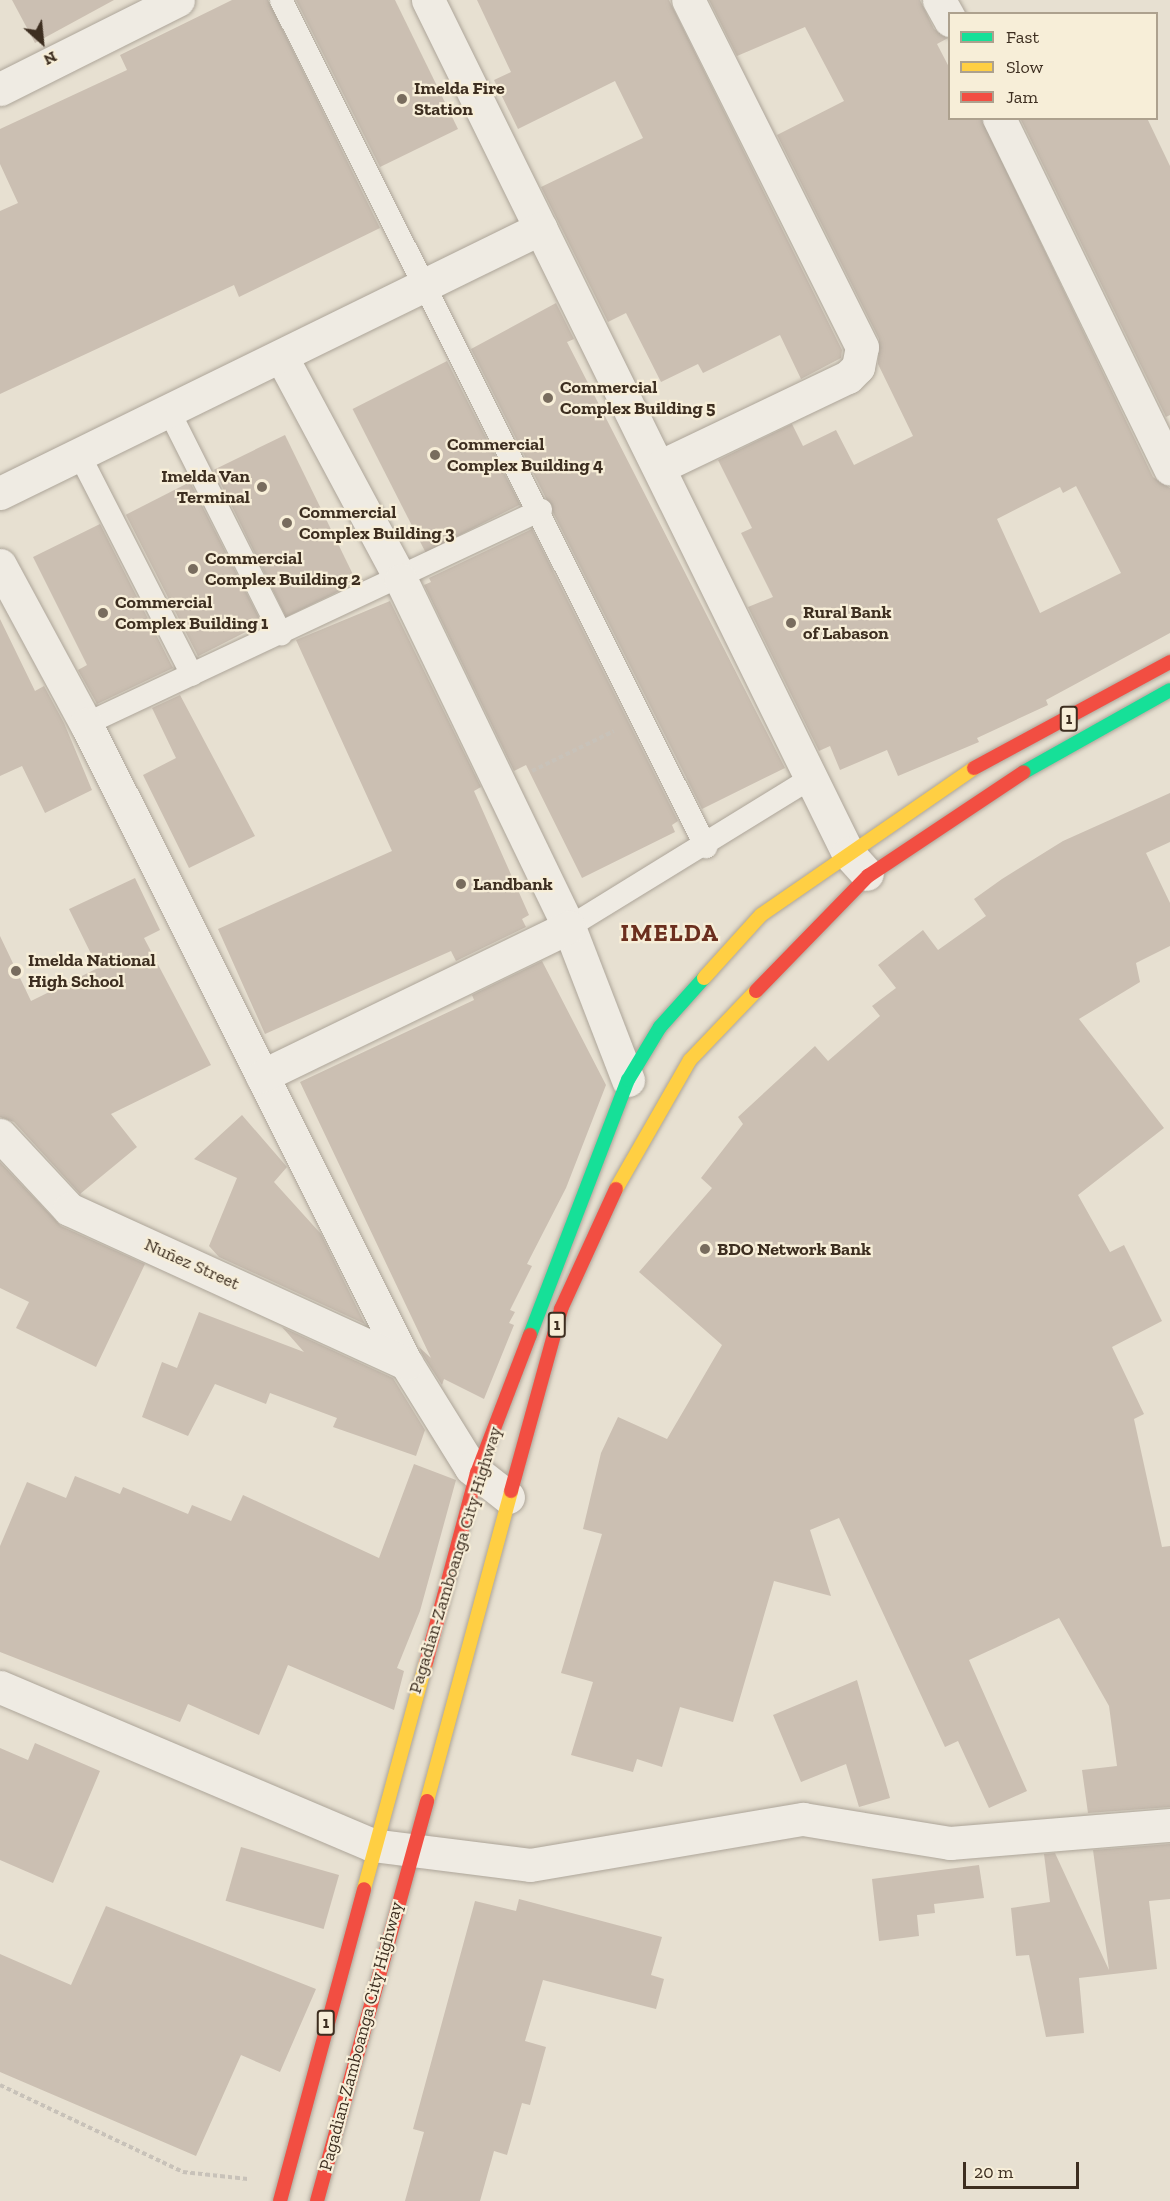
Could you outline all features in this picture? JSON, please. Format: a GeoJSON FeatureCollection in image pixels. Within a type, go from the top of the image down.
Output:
{"type":"FeatureCollection","features":[{"type":"Feature","properties":{"kind":"highway","name":"Pagadian-Zamboanga City Highway"},"geometry":{"type":"LineString","coordinates":[[317,2201],[411,1850],[561,1309],[630,1160],[690,1060],[858,864],[966,772],[1170,662]]}},
{"type":"Feature","properties":{"kind":"highway","name":"Pagadian-Zamboanga City Highway"},"geometry":{"type":"LineString","coordinates":[[280,2201],[372,1845],[477,1473],[628,1080],[660,1027],[761,915],[858,864],[1170,690]]}},
{"type":"Feature","properties":{"kind":"street"},"geometry":{"type":"LineString","coordinates":[[0,89],[178,0]]}},
{"type":"Feature","properties":{"kind":"street"},"geometry":{"type":"LineString","coordinates":[[428,0],[858,864]]}},
{"type":"Feature","properties":{"kind":"street"},"geometry":{"type":"LineString","coordinates":[[661,466],[822,391],[848,377],[861,359],[853,327],[688,0]]}},
{"type":"Feature","properties":{"kind":"street"},"geometry":{"type":"LineString","coordinates":[[939,0],[948,16]]}},
{"type":"Feature","properties":{"kind":"street"},"geometry":{"type":"LineString","coordinates":[[1000,120],[1170,469]]}},
{"type":"Feature","properties":{"kind":"street"},"geometry":{"type":"LineString","coordinates":[[0,493],[423,288],[541,228]]}},
{"type":"Feature","properties":{"kind":"street"},"geometry":{"type":"LineString","coordinates":[[281,356],[401,580],[569,927],[628,1080]]}},
{"type":"Feature","properties":{"kind":"street"},"geometry":{"type":"LineString","coordinates":[[0,566],[86,724],[406,1363],[477,1473],[508,1497]]}},
{"type":"Feature","properties":{"kind":"street"},"geometry":{"type":"LineString","coordinates":[[262,1076],[569,927]]}},
{"type":"Feature","properties":{"kind":"street","name":"Nuñez Street"},"geometry":{"type":"LineString","coordinates":[[0,1135],[69,1209],[406,1363]]}},
{"type":"Feature","properties":{"kind":"street"},"geometry":{"type":"LineString","coordinates":[[0,1687],[372,1845],[530,1865],[804,1819],[950,1843],[1170,1825]]}},
{"type":"Feature","properties":{"kind":"lane"},"geometry":{"type":"LineString","coordinates":[[281,0],[423,288],[541,510],[706,847]]}},
{"type":"Feature","properties":{"kind":"lane"},"geometry":{"type":"LineString","coordinates":[[169,411],[281,634]]}},
{"type":"Feature","properties":{"kind":"lane"},"geometry":{"type":"LineString","coordinates":[[79,454],[192,675]]}},
{"type":"Feature","properties":{"kind":"lane"},"geometry":{"type":"LineString","coordinates":[[86,724],[401,580],[541,510]]}},
{"type":"Feature","properties":{"kind":"lane"},"geometry":{"type":"LineString","coordinates":[[569,927],[706,847],[813,777]]}},
{"type":"Feature","properties":{"kind":"path"},"geometry":{"type":"LineString","coordinates":[[501,786],[642,717]]}},
{"type":"Feature","properties":{"kind":"path"},"geometry":{"type":"LineString","coordinates":[[0,2085],[183,2172],[284,2183]]}},
{"type":"Feature","properties":{"kind":"building"},"geometry":{"type":"Polygon","coordinates":[[[12,0],[114,0],[35,43],[12,0]]]}},
{"type":"Feature","properties":{"kind":"building"},"geometry":{"type":"Polygon","coordinates":[[[232,0],[268,0],[380,228],[239,297],[234,285],[0,394],[0,211],[18,203],[0,164],[0,129],[127,70],[120,55],[232,0]]]}},
{"type":"Feature","properties":{"kind":"building"},"geometry":{"type":"Polygon","coordinates":[[[296,0],[395,0],[458,129],[380,167],[296,0]]]}},
{"type":"Feature","properties":{"kind":"building"},"geometry":{"type":"Polygon","coordinates":[[[477,0],[669,0],[842,350],[841,358],[801,379],[780,335],[703,373],[698,364],[661,382],[626,313],[608,322],[541,187],[643,138],[615,81],[518,129],[494,80],[511,72],[477,0]]]}},
{"type":"Feature","properties":{"kind":"building"},"geometry":{"type":"Polygon","coordinates":[[[709,0],[920,0],[934,29],[948,38],[937,44],[948,65],[948,120],[982,120],[1153,477],[1170,488],[1170,633],[1046,700],[1048,705],[977,738],[979,742],[898,776],[887,750],[840,770],[830,746],[819,751],[748,607],[773,597],[741,533],[752,528],[718,460],[792,424],[803,446],[836,430],[854,465],[913,436],[878,364],[879,339],[777,135],[844,101],[805,27],[737,56],[709,0]],[[1076,486],[1063,493],[1060,487],[997,519],[1040,613],[1121,573],[1076,486]]]}},
{"type":"Feature","properties":{"kind":"building"},"geometry":{"type":"Polygon","coordinates":[[[1021,120],[1148,120],[1170,166],[1170,415],[1166,417],[1021,120]]]}},
{"type":"Feature","properties":{"kind":"building"},"geometry":{"type":"Polygon","coordinates":[[[556,303],[574,339],[567,342],[785,768],[702,809],[471,349],[556,303]]]}},
{"type":"Feature","properties":{"kind":"building","name":"Commercial Complex Building 4"},"geometry":{"type":"Polygon","coordinates":[[[447,361],[520,504],[426,553],[353,409],[447,361]]]}},
{"type":"Feature","properties":{"kind":"building","name":"Commercial Complex Building 3"},"geometry":{"type":"Polygon","coordinates":[[[285,435],[357,582],[286,617],[214,470],[285,435]]]}},
{"type":"Feature","properties":{"kind":"building","name":"Commercial Complex Building 2"},"geometry":{"type":"Polygon","coordinates":[[[190,482],[262,624],[198,656],[126,515],[190,482]]]}},
{"type":"Feature","properties":{"kind":"building","name":"Commercial Complex Building 1"},"geometry":{"type":"Polygon","coordinates":[[[100,524],[173,668],[97,704],[78,670],[87,665],[33,557],[100,524]]]}},
{"type":"Feature","properties":{"kind":"building"},"geometry":{"type":"Polygon","coordinates":[[[532,529],[678,821],[672,825],[675,832],[582,878],[526,765],[514,771],[424,585],[431,582],[429,578],[532,529]]]}},
{"type":"Feature","properties":{"kind":"building"},"geometry":{"type":"Polygon","coordinates":[[[390,601],[481,787],[474,791],[529,915],[522,919],[526,927],[456,961],[451,951],[265,1034],[218,929],[392,851],[296,640],[390,601]]]}},
{"type":"Feature","properties":{"kind":"building"},"geometry":{"type":"Polygon","coordinates":[[[0,619],[35,691],[44,686],[64,723],[92,790],[45,813],[22,766],[0,776],[0,619]]]}},
{"type":"Feature","properties":{"kind":"building"},"geometry":{"type":"Polygon","coordinates":[[[180,695],[255,836],[189,868],[143,775],[176,758],[152,708],[180,695]]]}},
{"type":"Feature","properties":{"kind":"building"},"geometry":{"type":"Polygon","coordinates":[[[1170,793],[1170,842],[1146,853],[1170,903],[1170,946],[1136,963],[1140,982],[1079,1019],[1164,1128],[1078,1195],[1110,1252],[1124,1245],[1162,1321],[1112,1347],[1144,1414],[1134,1419],[1162,1547],[1170,1546],[1170,1807],[1088,1813],[1082,1770],[1117,1766],[1109,1706],[1059,1618],[969,1660],[1027,1791],[989,1808],[958,1741],[945,1747],[839,1518],[810,1530],[831,1596],[774,1581],[733,1722],[680,1707],[662,1767],[637,1759],[633,1772],[571,1755],[593,1682],[561,1673],[602,1534],[583,1529],[601,1453],[618,1417],[667,1439],[722,1345],[639,1272],[712,1188],[701,1178],[743,1124],[738,1117],[815,1046],[828,1061],[880,1016],[872,1006],[896,988],[878,965],[923,930],[938,950],[986,916],[974,899],[1002,879],[1063,841],[1170,793]]]}},
{"type":"Feature","properties":{"kind":"building"},"geometry":{"type":"Polygon","coordinates":[[[135,878],[160,930],[144,938],[211,1065],[111,1114],[137,1147],[80,1194],[14,1122],[0,1117],[0,936],[31,1001],[98,968],[69,909],[135,878]]]}},
{"type":"Feature","properties":{"kind":"building"},"geometry":{"type":"Polygon","coordinates":[[[542,961],[606,1085],[566,1188],[527,1264],[532,1266],[510,1310],[515,1312],[509,1323],[514,1325],[484,1399],[444,1379],[442,1385],[422,1354],[419,1347],[431,1358],[300,1082],[474,1000],[472,995],[542,961]]]}},
{"type":"Feature","properties":{"kind":"building"},"geometry":{"type":"Polygon","coordinates":[[[242,1115],[287,1167],[274,1182],[321,1234],[365,1324],[219,1257],[209,1246],[237,1178],[194,1159],[242,1115]]]}},
{"type":"Feature","properties":{"kind":"building"},"geometry":{"type":"Polygon","coordinates":[[[0,1162],[61,1226],[145,1264],[96,1367],[16,1328],[29,1302],[0,1288],[0,1162]]]}},
{"type":"Feature","properties":{"kind":"building"},"geometry":{"type":"Polygon","coordinates":[[[199,1312],[304,1352],[282,1327],[393,1378],[425,1430],[416,1456],[333,1427],[337,1418],[270,1393],[266,1404],[215,1384],[188,1436],[142,1417],[162,1362],[177,1368],[199,1312]]]}},
{"type":"Feature","properties":{"kind":"building"},"geometry":{"type":"Polygon","coordinates":[[[414,1464],[456,1480],[420,1611],[397,1668],[404,1671],[394,1710],[288,1665],[259,1735],[188,1704],[180,1722],[0,1652],[0,1546],[27,1482],[66,1498],[75,1476],[120,1494],[123,1487],[188,1514],[192,1505],[231,1521],[243,1495],[379,1558],[414,1464]]]}},
{"type":"Feature","properties":{"kind":"building"},"geometry":{"type":"Polygon","coordinates":[[[857,1680],[890,1798],[859,1807],[846,1764],[801,1782],[773,1715],[857,1680]]]}},
{"type":"Feature","properties":{"kind":"building"},"geometry":{"type":"Polygon","coordinates":[[[35,1743],[100,1771],[53,1883],[0,1860],[0,1748],[28,1760],[35,1743]]]}},
{"type":"Feature","properties":{"kind":"building"},"geometry":{"type":"Polygon","coordinates":[[[1170,1844],[1170,1899],[1149,1901],[1157,1969],[1079,1978],[1084,2033],[1046,2037],[1029,1955],[1016,1956],[1011,1908],[1050,1902],[1044,1854],[1055,1853],[1109,1970],[1093,1850],[1170,1844]]]}},
{"type":"Feature","properties":{"kind":"building"},"geometry":{"type":"Polygon","coordinates":[[[241,1847],[339,1875],[324,1929],[226,1901],[241,1847]]]}},
{"type":"Feature","properties":{"kind":"building"},"geometry":{"type":"Polygon","coordinates":[[[979,1865],[984,1898],[934,1904],[935,1913],[917,1915],[919,1936],[879,1941],[872,1879],[979,1865]]]}},
{"type":"Feature","properties":{"kind":"building"},"geometry":{"type":"Polygon","coordinates":[[[519,1899],[662,1937],[651,1975],[664,1979],[656,2009],[543,1980],[525,2041],[546,2047],[530,2105],[522,2103],[507,2155],[494,2151],[480,2201],[405,2201],[424,2132],[413,2129],[475,1901],[516,1911],[519,1899]]]}},
{"type":"Feature","properties":{"kind":"building"},"geometry":{"type":"Polygon","coordinates":[[[106,1906],[316,1989],[280,2072],[241,2055],[196,2156],[0,2072],[0,1954],[71,1985],[106,1906]]]}},
{"type":"Feature","properties":{"kind":"traffic: fast"},"geometry":{"type":"LineString","coordinates":[[1024,772],[1170,690]]}},
{"type":"Feature","properties":{"kind":"traffic: fast"},"geometry":{"type":"LineString","coordinates":[[530,1335],[628,1080],[660,1027],[704,978]]}},
{"type":"Feature","properties":{"kind":"traffic: slow"},"geometry":{"type":"LineString","coordinates":[[704,978],[761,915],[974,768]]}},
{"type":"Feature","properties":{"kind":"traffic: slow"},"geometry":{"type":"LineString","coordinates":[[616,1189],[690,1060],[756,991]]}},
{"type":"Feature","properties":{"kind":"traffic: slow"},"geometry":{"type":"LineString","coordinates":[[427,1801],[511,1491]]}},
{"type":"Feature","properties":{"kind":"traffic: slow"},"geometry":{"type":"LineString","coordinates":[[364,1889],[426,1663]]}},
{"type":"Feature","properties":{"kind":"traffic: jam"},"geometry":{"type":"LineString","coordinates":[[974,768],[1170,662]]}},
{"type":"Feature","properties":{"kind":"traffic: jam"},"geometry":{"type":"LineString","coordinates":[[756,991],[868,876],[1024,772]]}},
{"type":"Feature","properties":{"kind":"traffic: jam"},"geometry":{"type":"LineString","coordinates":[[511,1491],[561,1309],[616,1189]]}},
{"type":"Feature","properties":{"kind":"traffic: jam"},"geometry":{"type":"LineString","coordinates":[[426,1663],[477,1473],[530,1335]]}},
{"type":"Feature","properties":{"kind":"traffic: jam"},"geometry":{"type":"LineString","coordinates":[[317,2201],[427,1801]]}},
{"type":"Feature","properties":{"kind":"traffic: jam"},"geometry":{"type":"LineString","coordinates":[[280,2201],[364,1889]]}},
{"type":"Feature","properties":{"kind":"place","name":"Imelda Fire Station"},"geometry":{"type":"Point","coordinates":[402,99]}},
{"type":"Feature","properties":{"kind":"place","name":"Commercial Complex Building 5"},"geometry":{"type":"Point","coordinates":[548,398]}},
{"type":"Feature","properties":{"kind":"place","name":"Commercial Complex Building 4"},"geometry":{"type":"Point","coordinates":[435,455]}},
{"type":"Feature","properties":{"kind":"place","name":"Imelda Van Terminal"},"geometry":{"type":"Point","coordinates":[262,487]}},
{"type":"Feature","properties":{"kind":"place","name":"Commercial Complex Building 3"},"geometry":{"type":"Point","coordinates":[287,523]}},
{"type":"Feature","properties":{"kind":"place","name":"Commercial Complex Building 2"},"geometry":{"type":"Point","coordinates":[193,569]}},
{"type":"Feature","properties":{"kind":"place","name":"Commercial Complex Building 1"},"geometry":{"type":"Point","coordinates":[103,613]}},
{"type":"Feature","properties":{"kind":"place","name":"Rural Bank of Labason"},"geometry":{"type":"Point","coordinates":[791,623]}},
{"type":"Feature","properties":{"kind":"place","name":"Landbank"},"geometry":{"type":"Point","coordinates":[461,884]}},
{"type":"Feature","properties":{"kind":"place","name":"Imelda National High School"},"geometry":{"type":"Point","coordinates":[16,971]}},
{"type":"Feature","properties":{"kind":"place","name":"BDO Network Bank"},"geometry":{"type":"Point","coordinates":[705,1249]}},
{"type":"Feature","properties":{"kind":"district","name":"IMELDA"},"geometry":{"type":"Point","coordinates":[670,933]}}]}
